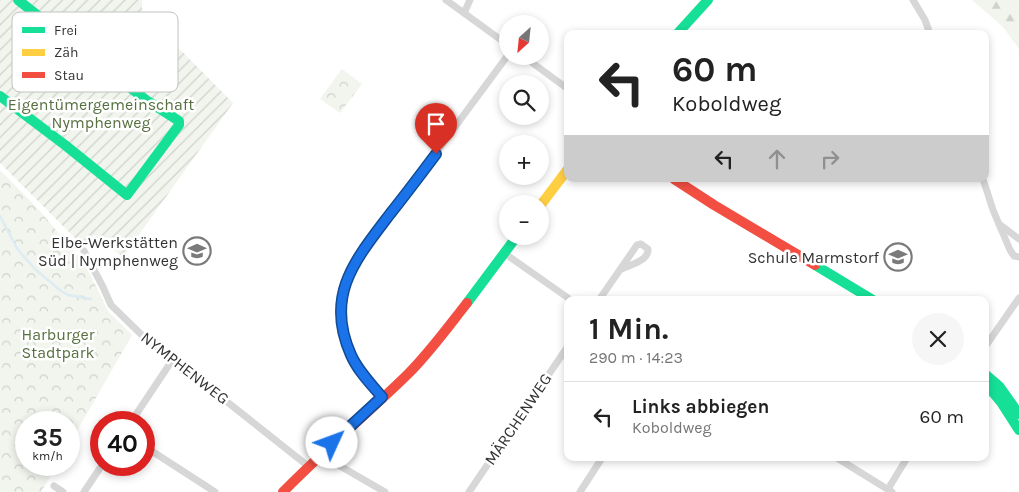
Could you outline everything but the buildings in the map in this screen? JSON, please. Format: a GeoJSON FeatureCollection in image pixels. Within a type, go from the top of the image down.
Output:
{"type":"FeatureCollection","features":[{"type":"Feature","properties":{"kind":"street"},"geometry":{"type":"LineString","coordinates":[[18,0],[33,12]]}},
{"type":"Feature","properties":{"kind":"street"},"geometry":{"type":"LineString","coordinates":[[446,0],[499,38]]}},
{"type":"Feature","properties":{"kind":"street"},"geometry":{"type":"LineString","coordinates":[[464,13],[470,0]]}},
{"type":"Feature","properties":{"kind":"street"},"geometry":{"type":"LineString","coordinates":[[682,30],[708,0]]}},
{"type":"Feature","properties":{"kind":"street"},"geometry":{"type":"LineString","coordinates":[[913,0],[929,30]]}},
{"type":"Feature","properties":{"kind":"street"},"geometry":{"type":"LineString","coordinates":[[382,397],[359,370],[345,338],[341,318],[341,299],[345,285],[354,263],[501,65]]}},
{"type":"Feature","properties":{"kind":"street"},"geometry":{"type":"LineString","coordinates":[[535,65],[564,86]]}},
{"type":"Feature","properties":{"kind":"street"},"geometry":{"type":"LineString","coordinates":[[0,96],[127,195],[179,125],[178,121],[136,92]]}},
{"type":"Feature","properties":{"kind":"street"},"geometry":{"type":"LineString","coordinates":[[548,195],[564,174]]}},
{"type":"Feature","properties":{"kind":"street"},"geometry":{"type":"LineString","coordinates":[[679,182],[866,296]]}},
{"type":"Feature","properties":{"kind":"street"},"geometry":{"type":"LineString","coordinates":[[985,182],[999,224],[1012,253],[1019,257]]}},
{"type":"Feature","properties":{"kind":"street"},"geometry":{"type":"LineString","coordinates":[[999,224],[1019,239]]}},
{"type":"Feature","properties":{"kind":"street"},"geometry":{"type":"LineString","coordinates":[[283,492],[308,466],[409,373],[434,346],[510,245]]}},
{"type":"Feature","properties":{"kind":"street","name":"NYMPHENWEG"},"geometry":{"type":"LineString","coordinates":[[84,251],[111,305],[150,343],[173,358],[308,466]]}},
{"type":"Feature","properties":{"kind":"street"},"geometry":{"type":"LineString","coordinates":[[504,253],[565,296]]}},
{"type":"Feature","properties":{"kind":"street"},"geometry":{"type":"LineString","coordinates":[[601,296],[620,270]]}},
{"type":"Feature","properties":{"kind":"street"},"geometry":{"type":"LineString","coordinates":[[989,341],[1019,298]]}},
{"type":"Feature","properties":{"kind":"street","name":"MÄRCHENWEG"},"geometry":{"type":"LineString","coordinates":[[469,492],[564,352]]}},
{"type":"Feature","properties":{"kind":"street"},"geometry":{"type":"LineString","coordinates":[[138,411],[173,358]]}},
{"type":"Feature","properties":{"kind":"street"},"geometry":{"type":"LineString","coordinates":[[989,376],[1003,391],[1019,414]]}},
{"type":"Feature","properties":{"kind":"street"},"geometry":{"type":"LineString","coordinates":[[989,388],[1001,402],[1019,430]]}},
{"type":"Feature","properties":{"kind":"street"},"geometry":{"type":"LineString","coordinates":[[324,451],[340,466],[385,492]]}},
{"type":"Feature","properties":{"kind":"street"},"geometry":{"type":"LineString","coordinates":[[155,453],[215,492]]}},
{"type":"Feature","properties":{"kind":"street"},"geometry":{"type":"LineString","coordinates":[[580,492],[600,461]]}},
{"type":"Feature","properties":{"kind":"street"},"geometry":{"type":"LineString","coordinates":[[842,461],[890,490],[905,461]]}},
{"type":"Feature","properties":{"kind":"street"},"geometry":{"type":"LineString","coordinates":[[84,492],[95,476]]}},
{"type":"Feature","properties":{"kind":"street"},"geometry":{"type":"LineString","coordinates":[[54,486],[63,492]]}},
{"type":"Feature","properties":{"kind":"green space","name":"Eigentümergemeinschaft Nymphenweg"},"geometry":{"type":"Polygon","coordinates":[[[0,0],[142,0],[143,12],[12,12],[12,92],[178,92],[178,47],[233,103],[123,257],[94,235],[84,247],[0,163],[0,0]]]}},
{"type":"Feature","properties":{"kind":"green space"},"geometry":{"type":"Polygon","coordinates":[[[972,0],[1019,0],[1019,49],[1003,27],[972,0]]]}},
{"type":"Feature","properties":{"kind":"green space"},"geometry":{"type":"Polygon","coordinates":[[[342,69],[362,84],[340,113],[320,99],[342,69]]]}},
{"type":"Feature","properties":{"kind":"green space","name":"Harburger Stadtpark"},"geometry":{"type":"Polygon","coordinates":[[[0,170],[40,211],[86,266],[108,311],[132,335],[80,426],[80,411],[15,411],[15,476],[50,476],[41,492],[0,492],[0,170]]]}},
{"type":"Feature","properties":{"kind":"waterway"},"geometry":{"type":"LineString","coordinates":[[0,216],[18,250],[36,270],[68,295],[91,299]]}},
{"type":"Feature","properties":{"kind":"traffic: fast"},"geometry":{"type":"LineString","coordinates":[[18,0],[33,12]]}},
{"type":"Feature","properties":{"kind":"traffic: fast"},"geometry":{"type":"LineString","coordinates":[[681,30],[708,0]]}},
{"type":"Feature","properties":{"kind":"traffic: fast"},"geometry":{"type":"LineString","coordinates":[[0,96],[127,195],[179,125],[179,121],[136,92]]}},
{"type":"Feature","properties":{"kind":"traffic: fast"},"geometry":{"type":"LineString","coordinates":[[467,303],[510,245]]}},
{"type":"Feature","properties":{"kind":"traffic: fast"},"geometry":{"type":"LineString","coordinates":[[815,265],[866,296]]}},
{"type":"Feature","properties":{"kind":"traffic: fast"},"geometry":{"type":"LineString","coordinates":[[989,377],[999,386],[1019,414]]}},
{"type":"Feature","properties":{"kind":"traffic: fast"},"geometry":{"type":"LineString","coordinates":[[989,388],[1001,402],[1019,430]]}},
{"type":"Feature","properties":{"kind":"traffic: slow"},"geometry":{"type":"LineString","coordinates":[[548,195],[564,174]]}},
{"type":"Feature","properties":{"kind":"traffic: jam"},"geometry":{"type":"LineString","coordinates":[[679,182],[815,265]]}},
{"type":"Feature","properties":{"kind":"traffic: jam"},"geometry":{"type":"LineString","coordinates":[[283,492],[408,374],[467,303]]}},
{"type":"Feature","properties":{"kind":"place","name":"Elbe-Werkstätten Süd | Nymphenweg"},"geometry":{"type":"Point","coordinates":[197,251]}},
{"type":"Feature","properties":{"kind":"place","name":"Schule Marmstorf"},"geometry":{"type":"Point","coordinates":[898,257]}},
{"type":"Feature","properties":{"kind":"route"},"geometry":{"type":"LineString","coordinates":[[332,443],[382,397],[359,370],[345,338],[341,318],[341,299],[349,272],[369,242],[436,154]]}}]}
